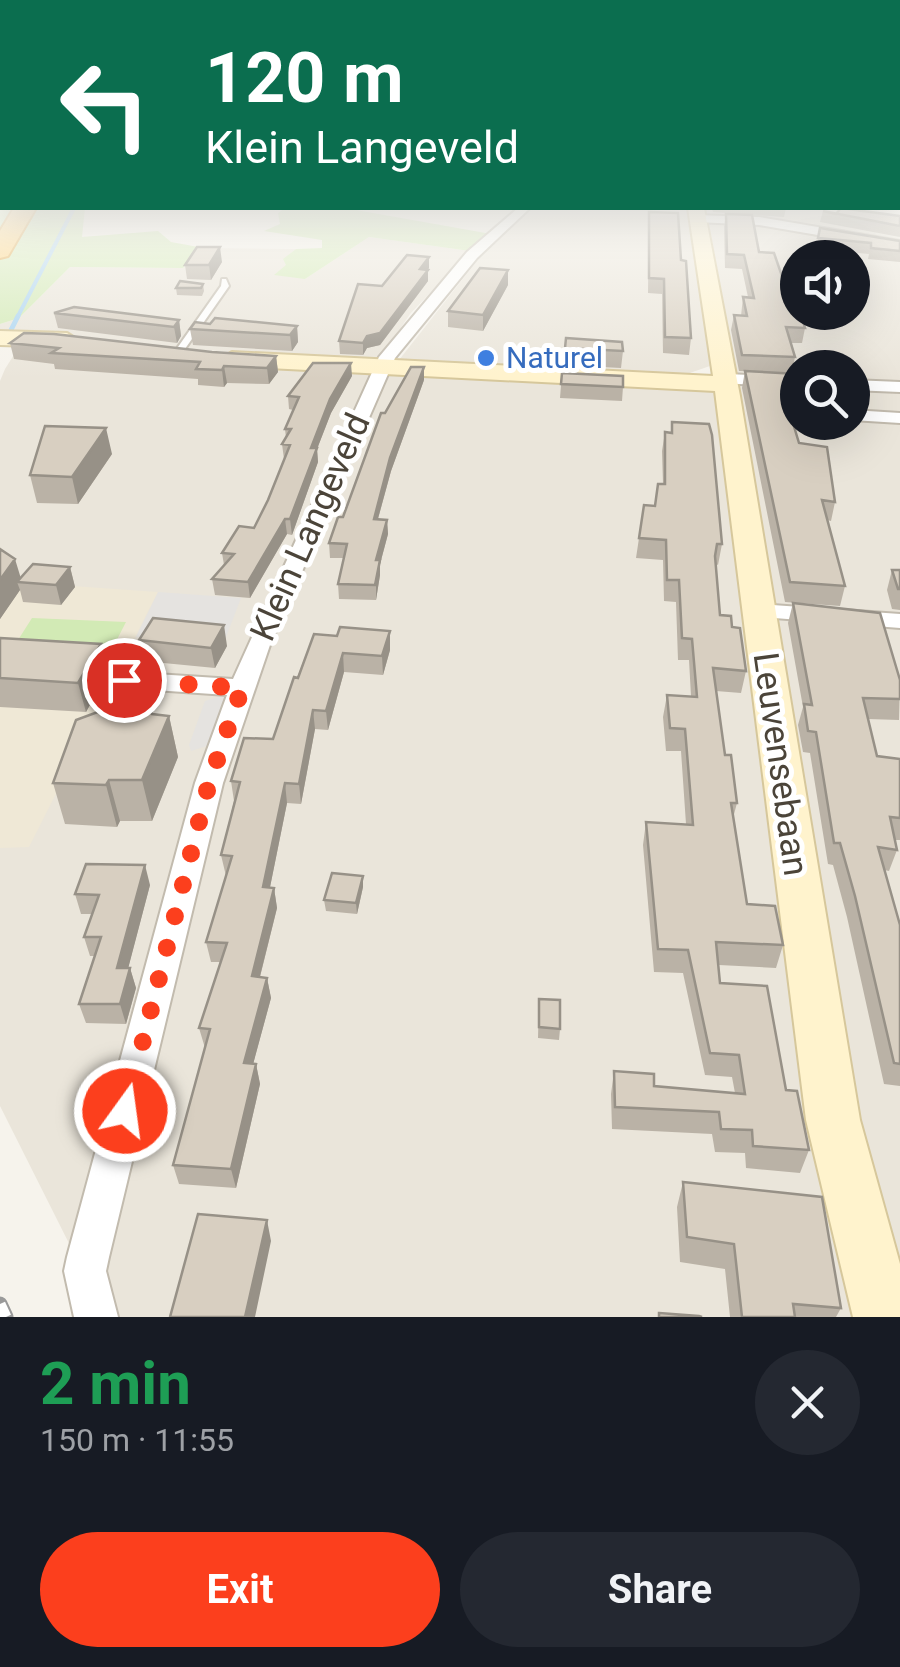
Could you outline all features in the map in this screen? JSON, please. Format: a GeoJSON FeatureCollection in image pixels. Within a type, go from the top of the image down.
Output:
{"type":"FeatureCollection","features":[{"type":"Feature","properties":{"kind":"street","name":"Klein Langeveld"},"geometry":{"type":"LineString","coordinates":[[92,1303],[88,1257],[199,820],[242,688],[379,373],[472,256]]}},
{"type":"Feature","properties":{"kind":"street","name":"Leuvensebaan"},"geometry":{"type":"LineString","coordinates":[[704,256],[833,1120],[884,1317]]}},
{"type":"Feature","properties":{"kind":"street"},"geometry":{"type":"LineString","coordinates":[[0,338],[89,343]]}},
{"type":"Feature","properties":{"kind":"street"},"geometry":{"type":"LineString","coordinates":[[152,352],[379,373],[780,382]]}},
{"type":"Feature","properties":{"kind":"street"},"geometry":{"type":"LineString","coordinates":[[870,386],[900,387]]}},
{"type":"Feature","properties":{"kind":"street"},"geometry":{"type":"LineString","coordinates":[[870,416],[900,418]]}},
{"type":"Feature","properties":{"kind":"street"},"geometry":{"type":"LineString","coordinates":[[758,611],[900,622]]}},
{"type":"Feature","properties":{"kind":"street","name":"Klein Langeveld"},"geometry":{"type":"LineString","coordinates":[[124,680],[242,688]]}},
{"type":"Feature","properties":{"kind":"lane"},"geometry":{"type":"LineString","coordinates":[[196,356],[224,283],[206,290],[218,296]]}},
{"type":"Feature","properties":{"kind":"shaded area"},"geometry":{"type":"Polygon","coordinates":[[[195,256],[287,256],[284,259],[305,279],[339,256],[465,256],[410,314],[380,359],[361,362],[167,347],[59,333],[0,334],[0,324],[19,318],[70,267],[183,268],[195,256]]]}},
{"type":"Feature","properties":{"kind":"shaded area"},"geometry":{"type":"Polygon","coordinates":[[[481,256],[698,256],[710,366],[678,377],[399,360],[481,256]]]}},
{"type":"Feature","properties":{"kind":"shaded area"},"geometry":{"type":"Polygon","coordinates":[[[715,256],[780,256],[780,330],[870,330],[870,256],[900,256],[900,1317],[106,1317],[0,1106],[0,381],[22,342],[355,371],[739,386],[715,256]]]}},
{"type":"Feature","properties":{"kind":"shaded area"},"geometry":{"type":"Polygon","coordinates":[[[0,581],[158,592],[29,847],[0,848],[0,581]]]}},
{"type":"Feature","properties":{"kind":"shaded area"},"geometry":{"type":"Polygon","coordinates":[[[158,592],[241,598],[223,645],[136,637],[158,592]]]}},
{"type":"Feature","properties":{"kind":"shaded area"},"geometry":{"type":"Polygon","coordinates":[[[225,695],[210,745],[191,751],[189,745],[205,701],[225,695]]]}},
{"type":"Feature","properties":{"kind":"green space"},"geometry":{"type":"Polygon","coordinates":[[[0,256],[195,256],[183,268],[70,267],[19,318],[0,324],[0,256]]]}},
{"type":"Feature","properties":{"kind":"green space"},"geometry":{"type":"Polygon","coordinates":[[[339,256],[305,279],[274,275],[286,265],[283,259],[339,256]]]}},
{"type":"Feature","properties":{"kind":"green space"},"geometry":{"type":"Polygon","coordinates":[[[32,618],[126,622],[109,655],[11,651],[32,618]]]}},
{"type":"Feature","properties":{"kind":"building"},"geometry":{"type":"Polygon","coordinates":[[[191,256],[214,256],[209,265],[185,265],[191,256]]]}},
{"type":"Feature","properties":{"kind":"building"},"geometry":{"type":"Polygon","coordinates":[[[406,256],[429,257],[420,269],[428,270],[380,333],[367,336],[363,343],[339,341],[358,284],[382,286],[406,256]]]}},
{"type":"Feature","properties":{"kind":"building"},"geometry":{"type":"Polygon","coordinates":[[[649,256],[681,256],[686,261],[691,338],[665,337],[664,279],[649,278],[649,256]]]}},
{"type":"Feature","properties":{"kind":"building"},"geometry":{"type":"Polygon","coordinates":[[[744,256],[775,256],[780,270],[780,330],[787,330],[793,350],[780,350],[780,356],[742,355],[734,315],[747,316],[743,297],[754,298],[744,256]]]}},
{"type":"Feature","properties":{"kind":"building"},"geometry":{"type":"Polygon","coordinates":[[[480,268],[508,270],[483,315],[448,311],[480,268]]]}},
{"type":"Feature","properties":{"kind":"building"},"geometry":{"type":"Polygon","coordinates":[[[180,281],[203,284],[201,288],[176,288],[180,281]]]}},
{"type":"Feature","properties":{"kind":"building"},"geometry":{"type":"Polygon","coordinates":[[[74,307],[179,320],[174,327],[54,313],[74,307]]]}},
{"type":"Feature","properties":{"kind":"building"},"geometry":{"type":"Polygon","coordinates":[[[215,318],[297,326],[290,335],[190,329],[195,322],[210,324],[215,318]]]}},
{"type":"Feature","properties":{"kind":"building"},"geometry":{"type":"Polygon","coordinates":[[[24,333],[276,356],[267,368],[196,369],[200,362],[51,353],[59,348],[10,343],[24,333]]]}},
{"type":"Feature","properties":{"kind":"building"},"geometry":{"type":"Polygon","coordinates":[[[566,338],[622,342],[623,351],[565,348],[566,338]]]}},
{"type":"Feature","properties":{"kind":"building"},"geometry":{"type":"Polygon","coordinates":[[[313,363],[351,363],[330,399],[311,448],[317,448],[290,519],[285,519],[248,582],[212,579],[234,554],[222,553],[239,526],[254,528],[268,500],[290,445],[282,444],[291,429],[285,429],[299,397],[288,396],[313,363]]]}},
{"type":"Feature","properties":{"kind":"building"},"geometry":{"type":"Polygon","coordinates":[[[411,367],[424,367],[390,458],[374,519],[387,520],[376,560],[380,560],[375,585],[338,584],[347,544],[329,543],[338,517],[343,517],[381,413],[385,413],[411,367]]]}},
{"type":"Feature","properties":{"kind":"building"},"geometry":{"type":"Polygon","coordinates":[[[745,371],[780,373],[780,440],[827,447],[835,502],[822,500],[845,586],[790,582],[745,371]]]}},
{"type":"Feature","properties":{"kind":"building"},"geometry":{"type":"Polygon","coordinates":[[[562,373],[623,376],[623,387],[561,384],[562,373]]]}},
{"type":"Feature","properties":{"kind":"building"},"geometry":{"type":"Polygon","coordinates":[[[672,422],[709,424],[712,435],[722,544],[717,544],[715,556],[720,615],[731,616],[732,627],[740,628],[746,671],[713,668],[725,755],[731,755],[737,803],[731,803],[747,904],[775,906],[783,945],[716,942],[720,983],[767,986],[786,1090],[797,1091],[809,1150],[753,1146],[752,1130],[721,1129],[719,1112],[615,1107],[614,1071],[654,1074],[654,1086],[745,1094],[739,1055],[710,1053],[688,950],[658,949],[646,822],[693,825],[685,729],[670,728],[667,695],[697,697],[692,639],[682,638],[679,580],[667,580],[666,540],[639,538],[644,505],[655,506],[658,484],[665,484],[665,432],[672,433],[672,422]]]}},
{"type":"Feature","properties":{"kind":"building"},"geometry":{"type":"Polygon","coordinates":[[[45,426],[106,428],[72,477],[30,475],[45,426]]]}},
{"type":"Feature","properties":{"kind":"building"},"geometry":{"type":"Polygon","coordinates":[[[0,549],[15,559],[0,580],[0,549]]]}},
{"type":"Feature","properties":{"kind":"building"},"geometry":{"type":"Polygon","coordinates":[[[33,564],[70,567],[56,585],[17,582],[33,564]]]}},
{"type":"Feature","properties":{"kind":"building"},"geometry":{"type":"Polygon","coordinates":[[[892,570],[900,570],[900,589],[898,589],[892,570]]]}},
{"type":"Feature","properties":{"kind":"building"},"geometry":{"type":"Polygon","coordinates":[[[793,603],[880,613],[900,680],[900,699],[863,698],[877,756],[900,759],[900,818],[890,817],[897,850],[878,847],[900,925],[900,1064],[894,1063],[840,843],[834,843],[816,732],[808,731],[804,704],[812,705],[793,603]]]}},
{"type":"Feature","properties":{"kind":"building"},"geometry":{"type":"Polygon","coordinates":[[[153,618],[224,625],[211,648],[139,640],[153,618]]]}},
{"type":"Feature","properties":{"kind":"building"},"geometry":{"type":"Polygon","coordinates":[[[340,627],[390,631],[382,656],[343,653],[326,711],[313,710],[299,784],[285,783],[263,887],[274,888],[252,976],[267,978],[244,1063],[256,1064],[231,1169],[173,1165],[210,1029],[199,1028],[227,943],[206,942],[232,856],[221,855],[240,782],[231,781],[244,738],[273,739],[314,634],[337,636],[340,627]]]}},
{"type":"Feature","properties":{"kind":"building"},"geometry":{"type":"Polygon","coordinates":[[[0,638],[101,644],[78,683],[0,678],[0,638]]]}},
{"type":"Feature","properties":{"kind":"building"},"geometry":{"type":"Polygon","coordinates":[[[141,696],[152,714],[169,716],[142,780],[109,780],[106,785],[53,783],[76,720],[141,696]]]}},
{"type":"Feature","properties":{"kind":"building"},"geometry":{"type":"Polygon","coordinates":[[[86,864],[145,865],[117,968],[130,968],[120,1004],[79,1004],[101,937],[84,937],[99,895],[75,894],[86,864]]]}},
{"type":"Feature","properties":{"kind":"building"},"geometry":{"type":"Polygon","coordinates":[[[332,873],[363,876],[356,903],[324,900],[332,873]]]}},
{"type":"Feature","properties":{"kind":"building"},"geometry":{"type":"Polygon","coordinates":[[[539,999],[560,1000],[560,1029],[539,1027],[539,999]]]}},
{"type":"Feature","properties":{"kind":"building"},"geometry":{"type":"Polygon","coordinates":[[[683,1182],[822,1197],[841,1308],[793,1304],[795,1317],[742,1317],[734,1244],[687,1237],[683,1182]]]}},
{"type":"Feature","properties":{"kind":"building"},"geometry":{"type":"Polygon","coordinates":[[[198,1214],[267,1220],[245,1317],[170,1317],[198,1214]]]}},
{"type":"Feature","properties":{"kind":"building"},"geometry":{"type":"Polygon","coordinates":[[[659,1313],[699,1316],[702,1317],[659,1317],[659,1313]]]}},
{"type":"Feature","properties":{"kind":"waterway"},"geometry":{"type":"LineString","coordinates":[[17,318],[49,256]]}},
{"type":"Feature","properties":{"kind":"waterway"},"geometry":{"type":"LineString","coordinates":[[10,332],[17,318]]}},
{"type":"Feature","properties":{"kind":"railway"},"geometry":{"type":"LineString","coordinates":[[0,1304],[6,1317]]}},
{"type":"Feature","properties":{"kind":"place","name":"Naturel"},"geometry":{"type":"Point","coordinates":[486,358]}},
{"type":"Feature","properties":{"kind":"route"},"geometry":{"type":"LineString","coordinates":[[124,680],[242,688],[209,783],[125,1111]]}}]}
